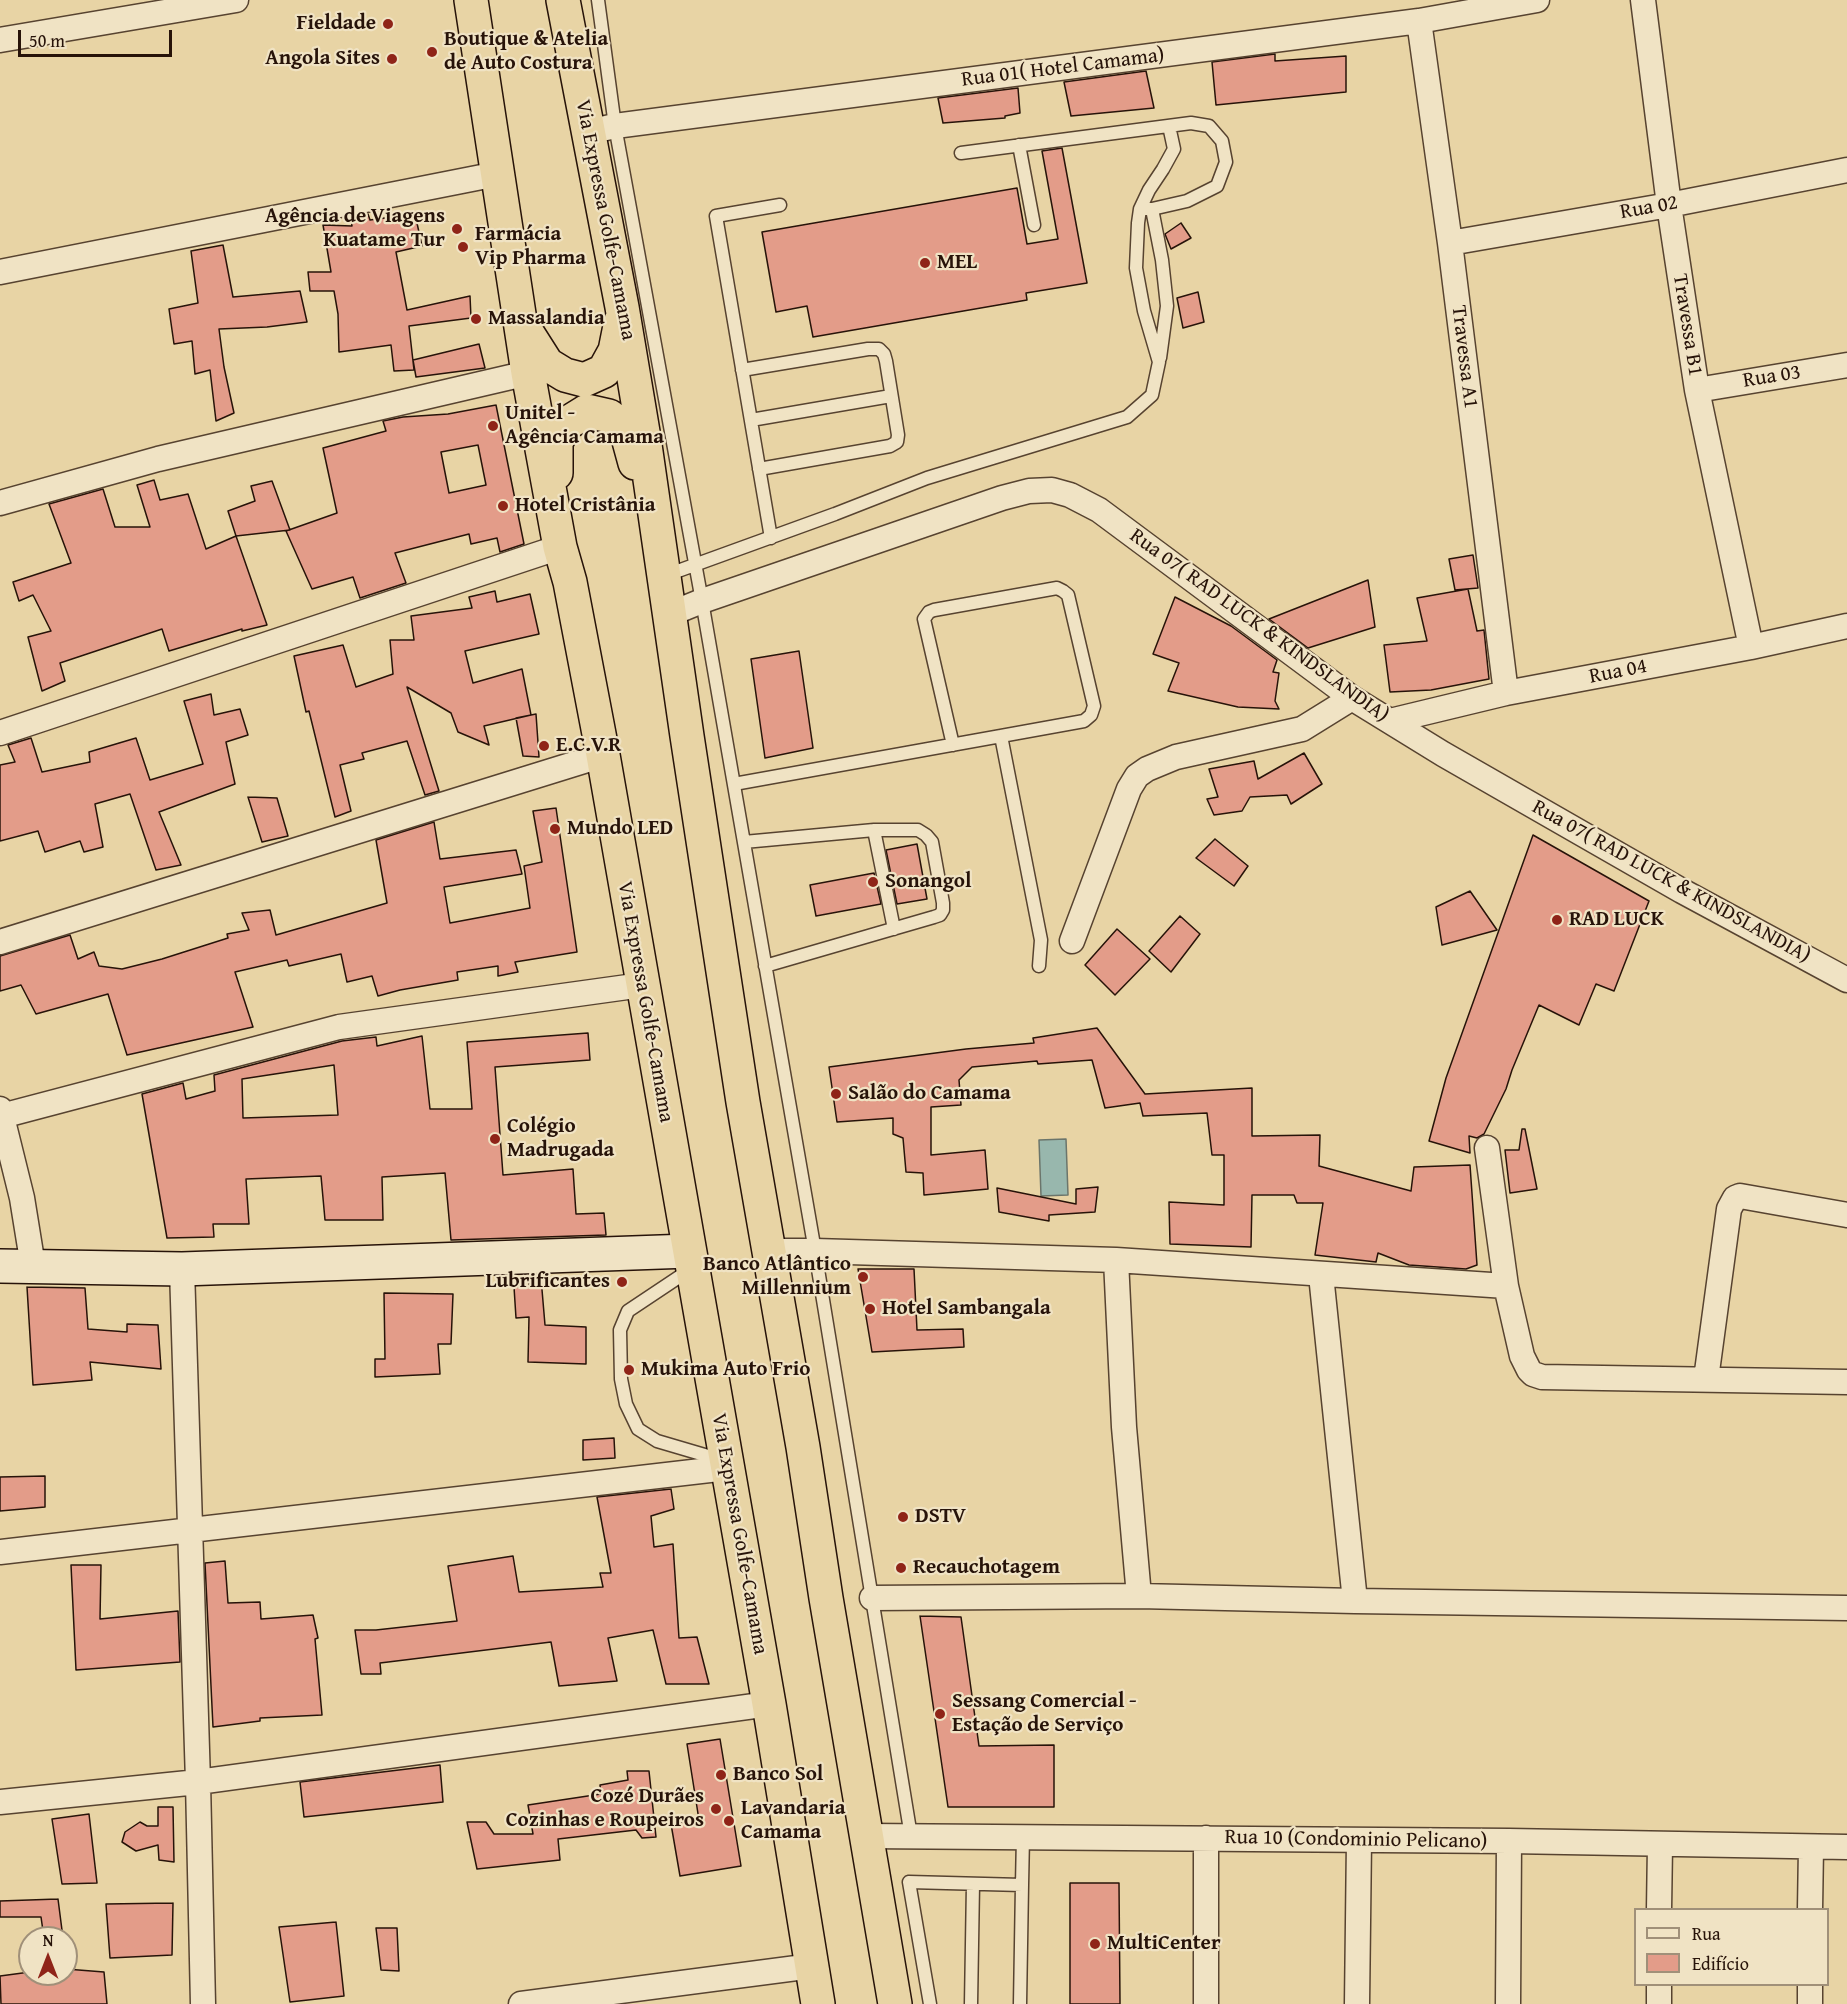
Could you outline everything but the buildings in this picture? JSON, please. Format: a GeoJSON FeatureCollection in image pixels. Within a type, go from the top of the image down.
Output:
{"type":"FeatureCollection","features":[{"type":"Feature","properties":{"kind":"highway","name":"Via Expressa Golfe-Camama"},"geometry":{"type":"LineString","coordinates":[[471,0],[528,373],[603,755],[769,1704],[818,2004]]}},
{"type":"Feature","properties":{"kind":"highway","name":"Via Expressa Golfe-Camama"},"geometry":{"type":"LineString","coordinates":[[563,0],[601,129],[622,307],[644,438],[743,1102],[770,1251],[895,2004]]}},
{"type":"Feature","properties":{"kind":"highway"},"geometry":{"type":"LineString","coordinates":[[518,315],[535,348],[547,364],[565,375],[584,380],[603,371],[615,351],[620,332],[622,307]]}},
{"type":"Feature","properties":{"kind":"highway"},"geometry":{"type":"LineString","coordinates":[[570,582],[554,465],[556,442],[566,424],[587,411],[609,416],[626,430],[664,574]]}},
{"type":"Feature","properties":{"kind":"street"},"geometry":{"type":"LineString","coordinates":[[0,40],[236,0]]}},
{"type":"Feature","properties":{"kind":"street","name":"Rua 01( Hotel Camama)"},"geometry":{"type":"LineString","coordinates":[[601,129],[1419,21],[1537,0]]}},
{"type":"Feature","properties":{"kind":"street","name":"Travessa B1"},"geometry":{"type":"LineString","coordinates":[[1643,0],[1668,205],[1697,390],[1751,647]]}},
{"type":"Feature","properties":{"kind":"street","name":"Travessa A1"},"geometry":{"type":"LineString","coordinates":[[1419,21],[1450,243],[1506,693]]}},
{"type":"Feature","properties":{"kind":"street","name":"Rua 02"},"geometry":{"type":"LineString","coordinates":[[1450,243],[1668,205],[1847,170]]}},
{"type":"Feature","properties":{"kind":"street"},"geometry":{"type":"LineString","coordinates":[[0,272],[498,174]]}},
{"type":"Feature","properties":{"kind":"street","name":"Rua 03"},"geometry":{"type":"LineString","coordinates":[[1697,390],[1847,365]]}},
{"type":"Feature","properties":{"kind":"street"},"geometry":{"type":"LineString","coordinates":[[0,503],[158,459],[528,373]]}},
{"type":"Feature","properties":{"kind":"street","name":"Rua 07( RAD LUCK & KINDSLANDIA)"},"geometry":{"type":"LineString","coordinates":[[670,614],[702,600],[1002,498],[1052,490],[1070,495],[1099,510],[1352,698],[1390,722],[1682,891],[1847,980]]}},
{"type":"Feature","properties":{"kind":"street"},"geometry":{"type":"LineString","coordinates":[[0,733],[561,547]]}},
{"type":"Feature","properties":{"kind":"street","name":"Rua 04"},"geometry":{"type":"LineString","coordinates":[[1390,722],[1506,693],[1751,647],[1847,626]]}},
{"type":"Feature","properties":{"kind":"street"},"geometry":{"type":"LineString","coordinates":[[1072,941],[1129,789],[1137,776],[1176,757],[1297,731],[1352,698]]}},
{"type":"Feature","properties":{"kind":"street"},"geometry":{"type":"LineString","coordinates":[[0,942],[603,755]]}},
{"type":"Feature","properties":{"kind":"street"},"geometry":{"type":"LineString","coordinates":[[33,1266],[22,1198],[1,1112],[339,1027],[642,985]]}},
{"type":"Feature","properties":{"kind":"street"},"geometry":{"type":"LineString","coordinates":[[1487,1148],[1506,1286],[1522,1356],[1533,1374],[1542,1377],[1847,1382]]}},
{"type":"Feature","properties":{"kind":"street"},"geometry":{"type":"LineString","coordinates":[[1706,1379],[1730,1209],[1735,1198],[1740,1196],[1847,1215]]}},
{"type":"Feature","properties":{"kind":"street"},"geometry":{"type":"LineString","coordinates":[[770,1251],[1116,1260],[1506,1286]]}},
{"type":"Feature","properties":{"kind":"street"},"geometry":{"type":"LineString","coordinates":[[0,1266],[182,1269],[690,1260]]}},
{"type":"Feature","properties":{"kind":"street"},"geometry":{"type":"LineString","coordinates":[[1116,1260],[1124,1427],[1139,1596]]}},
{"type":"Feature","properties":{"kind":"street"},"geometry":{"type":"LineString","coordinates":[[182,1269],[203,2004]]}},
{"type":"Feature","properties":{"kind":"street"},"geometry":{"type":"LineString","coordinates":[[1321,1275],[1354,1601]]}},
{"type":"Feature","properties":{"kind":"street"},"geometry":{"type":"LineString","coordinates":[[0,1552],[726,1465]]}},
{"type":"Feature","properties":{"kind":"street"},"geometry":{"type":"LineString","coordinates":[[872,1598],[1139,1596],[1847,1608]]}},
{"type":"Feature","properties":{"kind":"street"},"geometry":{"type":"LineString","coordinates":[[0,1802],[198,1782],[769,1704]]}},
{"type":"Feature","properties":{"kind":"street","name":"Rua 10 (Condominio Pelicano)"},"geometry":{"type":"LineString","coordinates":[[866,1836],[1509,1841],[1847,1847]]}},
{"type":"Feature","properties":{"kind":"street"},"geometry":{"type":"LineString","coordinates":[[1206,1838],[1206,2004]]}},
{"type":"Feature","properties":{"kind":"street"},"geometry":{"type":"LineString","coordinates":[[1357,2004],[1359,1840]]}},
{"type":"Feature","properties":{"kind":"street"},"geometry":{"type":"LineString","coordinates":[[1508,2004],[1509,1841]]}},
{"type":"Feature","properties":{"kind":"street"},"geometry":{"type":"LineString","coordinates":[[1659,1908],[1660,1845]]}},
{"type":"Feature","properties":{"kind":"street"},"geometry":{"type":"LineString","coordinates":[[1810,1908],[1811,1847]]}},
{"type":"Feature","properties":{"kind":"street"},"geometry":{"type":"LineString","coordinates":[[521,2004],[812,1965]]}},
{"type":"Feature","properties":{"kind":"street"},"geometry":{"type":"LineString","coordinates":[[1659,1986],[1659,2004]]}},
{"type":"Feature","properties":{"kind":"street"},"geometry":{"type":"LineString","coordinates":[[1810,1986],[1810,2004]]}},
{"type":"Feature","properties":{"kind":"lane"},"geometry":{"type":"LineString","coordinates":[[598,0],[601,129],[702,600],[814,1251],[911,1836]]}},
{"type":"Feature","properties":{"kind":"lane"},"geometry":{"type":"LineString","coordinates":[[961,153],[1191,123],[1209,126],[1222,141],[1226,162],[1217,186],[1187,201],[1146,209]]}},
{"type":"Feature","properties":{"kind":"lane"},"geometry":{"type":"LineString","coordinates":[[1159,362],[1144,311],[1136,268],[1146,209],[1174,149],[1169,126]]}},
{"type":"Feature","properties":{"kind":"lane"},"geometry":{"type":"LineString","coordinates":[[1020,145],[1034,225]]}},
{"type":"Feature","properties":{"kind":"lane"},"geometry":{"type":"LineString","coordinates":[[771,538],[716,216],[780,205]]}},
{"type":"Feature","properties":{"kind":"lane"},"geometry":{"type":"LineString","coordinates":[[664,574],[771,538],[927,478],[1127,417],[1152,395],[1167,306],[1162,260],[1146,209]]}},
{"type":"Feature","properties":{"kind":"lane"},"geometry":{"type":"LineString","coordinates":[[742,370],[868,349],[879,350],[884,354],[886,361],[898,435],[897,442],[890,446],[759,469]]}},
{"type":"Feature","properties":{"kind":"lane"},"geometry":{"type":"LineString","coordinates":[[750,420],[891,396]]}},
{"type":"Feature","properties":{"kind":"lane"},"geometry":{"type":"LineString","coordinates":[[734,784],[953,745],[1084,721],[1091,715],[1094,706],[1068,595],[1057,588],[929,612],[924,619],[953,745]]}},
{"type":"Feature","properties":{"kind":"lane"},"geometry":{"type":"LineString","coordinates":[[1001,736],[1041,940],[1040,966]]}},
{"type":"Feature","properties":{"kind":"lane"},"geometry":{"type":"LineString","coordinates":[[744,842],[874,830],[918,830],[932,842],[943,910],[940,915],[765,966]]}},
{"type":"Feature","properties":{"kind":"lane"},"geometry":{"type":"LineString","coordinates":[[874,830],[894,929]]}},
{"type":"Feature","properties":{"kind":"lane"},"geometry":{"type":"LineString","coordinates":[[690,1260],[628,1311],[620,1329],[621,1379],[626,1404],[638,1429],[657,1441],[726,1465]]}},
{"type":"Feature","properties":{"kind":"lane"},"geometry":{"type":"LineString","coordinates":[[1020,2004],[1023,1836]]}},
{"type":"Feature","properties":{"kind":"lane"},"geometry":{"type":"LineString","coordinates":[[930,2004],[909,1882],[1022,1885]]}},
{"type":"Feature","properties":{"kind":"lane"},"geometry":{"type":"LineString","coordinates":[[971,2004],[973,1884]]}},
{"type":"Feature","properties":{"kind":"water"},"geometry":{"type":"Polygon","coordinates":[[[1066,1139],[1068,1195],[1041,1196],[1039,1140],[1066,1139]]]}},
{"type":"Feature","properties":{"kind":"place","name":"Fieldade"},"geometry":{"type":"Point","coordinates":[388,24]}},
{"type":"Feature","properties":{"kind":"place","name":"Boutique & Atelia de Auto Costura"},"geometry":{"type":"Point","coordinates":[432,52]}},
{"type":"Feature","properties":{"kind":"place","name":"Angola Sites"},"geometry":{"type":"Point","coordinates":[392,59]}},
{"type":"Feature","properties":{"kind":"place","name":"Agência de Viagens Kuatame Tur"},"geometry":{"type":"Point","coordinates":[457,229]}},
{"type":"Feature","properties":{"kind":"place","name":"Farmácia Vip Pharma"},"geometry":{"type":"Point","coordinates":[463,247]}},
{"type":"Feature","properties":{"kind":"place","name":"MEL"},"geometry":{"type":"Point","coordinates":[925,263]}},
{"type":"Feature","properties":{"kind":"place","name":"Massalandia"},"geometry":{"type":"Point","coordinates":[476,319]}},
{"type":"Feature","properties":{"kind":"place","name":"Unitel - Agência Camama"},"geometry":{"type":"Point","coordinates":[493,426]}},
{"type":"Feature","properties":{"kind":"place","name":"Hotel Cristânia"},"geometry":{"type":"Point","coordinates":[503,506]}},
{"type":"Feature","properties":{"kind":"place","name":"E.C.V.R"},"geometry":{"type":"Point","coordinates":[544,746]}},
{"type":"Feature","properties":{"kind":"place","name":"Mundo LED"},"geometry":{"type":"Point","coordinates":[555,829]}},
{"type":"Feature","properties":{"kind":"place","name":"Sonangol"},"geometry":{"type":"Point","coordinates":[873,882]}},
{"type":"Feature","properties":{"kind":"place","name":"RAD LUCK"},"geometry":{"type":"Point","coordinates":[1557,920]}},
{"type":"Feature","properties":{"kind":"place","name":"Salão do Camama"},"geometry":{"type":"Point","coordinates":[836,1094]}},
{"type":"Feature","properties":{"kind":"place","name":"Colégio Madrugada"},"geometry":{"type":"Point","coordinates":[495,1139]}},
{"type":"Feature","properties":{"kind":"place","name":"Banco Atlântico Millennium"},"geometry":{"type":"Point","coordinates":[863,1277]}},
{"type":"Feature","properties":{"kind":"place","name":"Lubrificantes"},"geometry":{"type":"Point","coordinates":[622,1282]}},
{"type":"Feature","properties":{"kind":"place","name":"Hotel Sambangala"},"geometry":{"type":"Point","coordinates":[870,1309]}},
{"type":"Feature","properties":{"kind":"place","name":"Mukima Auto Frio"},"geometry":{"type":"Point","coordinates":[629,1370]}},
{"type":"Feature","properties":{"kind":"place","name":"DSTV"},"geometry":{"type":"Point","coordinates":[903,1517]}},
{"type":"Feature","properties":{"kind":"place","name":"Recauchotagem"},"geometry":{"type":"Point","coordinates":[901,1568]}},
{"type":"Feature","properties":{"kind":"place","name":"Sessang Comercial - Estação de Serviço"},"geometry":{"type":"Point","coordinates":[940,1714]}},
{"type":"Feature","properties":{"kind":"place","name":"Banco Sol"},"geometry":{"type":"Point","coordinates":[721,1775]}},
{"type":"Feature","properties":{"kind":"place","name":"Cozé Durães Cozinhas e Roupeiros"},"geometry":{"type":"Point","coordinates":[716,1809]}},
{"type":"Feature","properties":{"kind":"place","name":"Lavandaria Camama"},"geometry":{"type":"Point","coordinates":[729,1821]}},
{"type":"Feature","properties":{"kind":"place","name":"MultiCenter"},"geometry":{"type":"Point","coordinates":[1095,1944]}}]}
